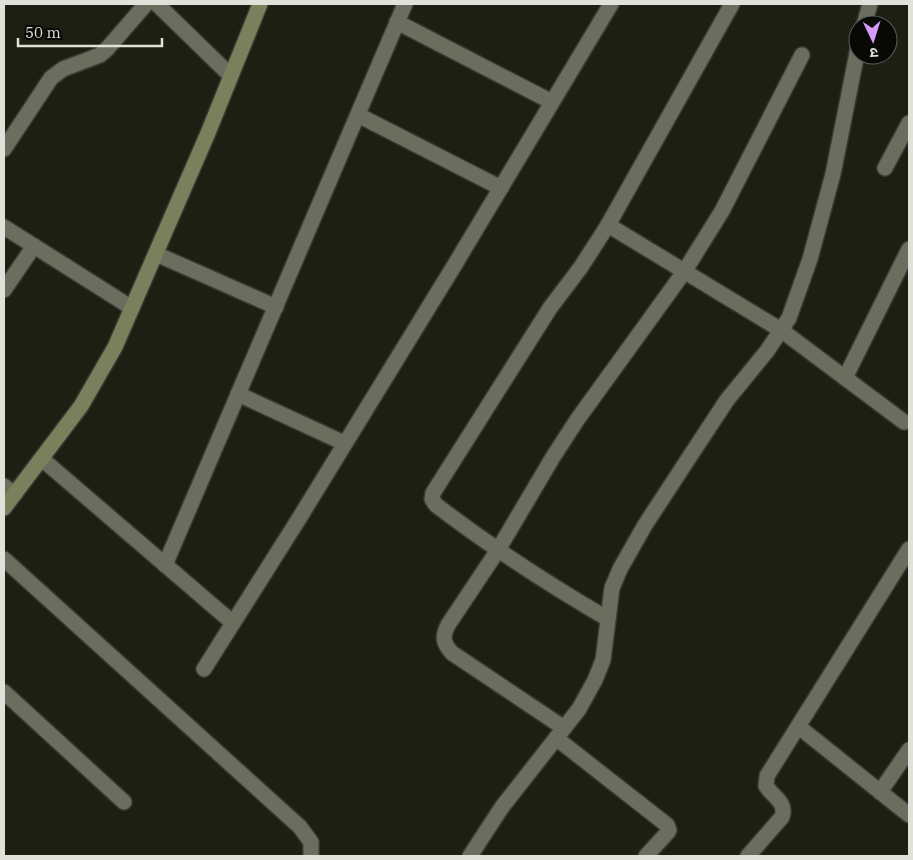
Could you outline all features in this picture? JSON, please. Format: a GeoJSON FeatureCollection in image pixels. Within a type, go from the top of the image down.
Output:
{"type":"FeatureCollection","features":[{"type":"Feature","properties":{"kind":"street"},"geometry":{"type":"LineString","coordinates":[[4,149],[51,78],[63,69],[100,55],[146,4]]}},
{"type":"Feature","properties":{"kind":"street"},"geometry":{"type":"LineString","coordinates":[[157,4],[230,76]]}},
{"type":"Feature","properties":{"kind":"street"},"geometry":{"type":"LineString","coordinates":[[4,508],[9,490],[42,459],[81,406],[115,348],[208,133],[260,4]]}},
{"type":"Feature","properties":{"kind":"street"},"geometry":{"type":"LineString","coordinates":[[165,565],[405,4]]}},
{"type":"Feature","properties":{"kind":"street"},"geometry":{"type":"LineString","coordinates":[[204,669],[300,517],[611,4]]}},
{"type":"Feature","properties":{"kind":"street"},"geometry":{"type":"LineString","coordinates":[[608,619],[548,584],[498,550],[436,505],[432,499],[433,493],[550,308],[608,226],[732,4]]}},
{"type":"Feature","properties":{"kind":"street"},"geometry":{"type":"LineString","coordinates":[[397,22],[552,102]]}},
{"type":"Feature","properties":{"kind":"street"},"geometry":{"type":"LineString","coordinates":[[646,856],[668,832],[667,825],[560,733],[452,653],[444,645],[444,635],[448,625],[498,550],[572,428],[684,272],[722,211],[802,55]]}},
{"type":"Feature","properties":{"kind":"street"},"geometry":{"type":"LineString","coordinates":[[470,856],[502,806],[579,708],[595,680],[603,660],[612,588],[620,569],[645,525],[727,400],[782,330],[799,294],[810,259],[833,174],[855,65]]}},
{"type":"Feature","properties":{"kind":"street"},"geometry":{"type":"LineString","coordinates":[[358,115],[501,188]]}},
{"type":"Feature","properties":{"kind":"street"},"geometry":{"type":"LineString","coordinates":[[885,168],[909,123]]}},
{"type":"Feature","properties":{"kind":"street"},"geometry":{"type":"LineString","coordinates":[[608,226],[782,330],[904,422]]}},
{"type":"Feature","properties":{"kind":"street"},"geometry":{"type":"LineString","coordinates":[[4,227],[132,308]]}},
{"type":"Feature","properties":{"kind":"street"},"geometry":{"type":"LineString","coordinates":[[4,290],[34,246]]}},
{"type":"Feature","properties":{"kind":"street"},"geometry":{"type":"LineString","coordinates":[[845,378],[909,249]]}},
{"type":"Feature","properties":{"kind":"street"},"geometry":{"type":"LineString","coordinates":[[156,254],[276,307]]}},
{"type":"Feature","properties":{"kind":"street"},"geometry":{"type":"LineString","coordinates":[[238,394],[344,444]]}},
{"type":"Feature","properties":{"kind":"street"},"geometry":{"type":"LineString","coordinates":[[42,459],[233,623]]}},
{"type":"Feature","properties":{"kind":"street"},"geometry":{"type":"LineString","coordinates":[[748,856],[782,816],[784,810],[783,805],[769,791],[766,782],[767,776],[909,549]]}},
{"type":"Feature","properties":{"kind":"street"},"geometry":{"type":"LineString","coordinates":[[4,559],[300,827],[311,842],[311,856]]}},
{"type":"Feature","properties":{"kind":"street"},"geometry":{"type":"LineString","coordinates":[[4,692],[124,802]]}},
{"type":"Feature","properties":{"kind":"street"},"geometry":{"type":"LineString","coordinates":[[799,726],[909,815]]}},
{"type":"Feature","properties":{"kind":"street"},"geometry":{"type":"LineString","coordinates":[[880,792],[909,750]]}}]}
